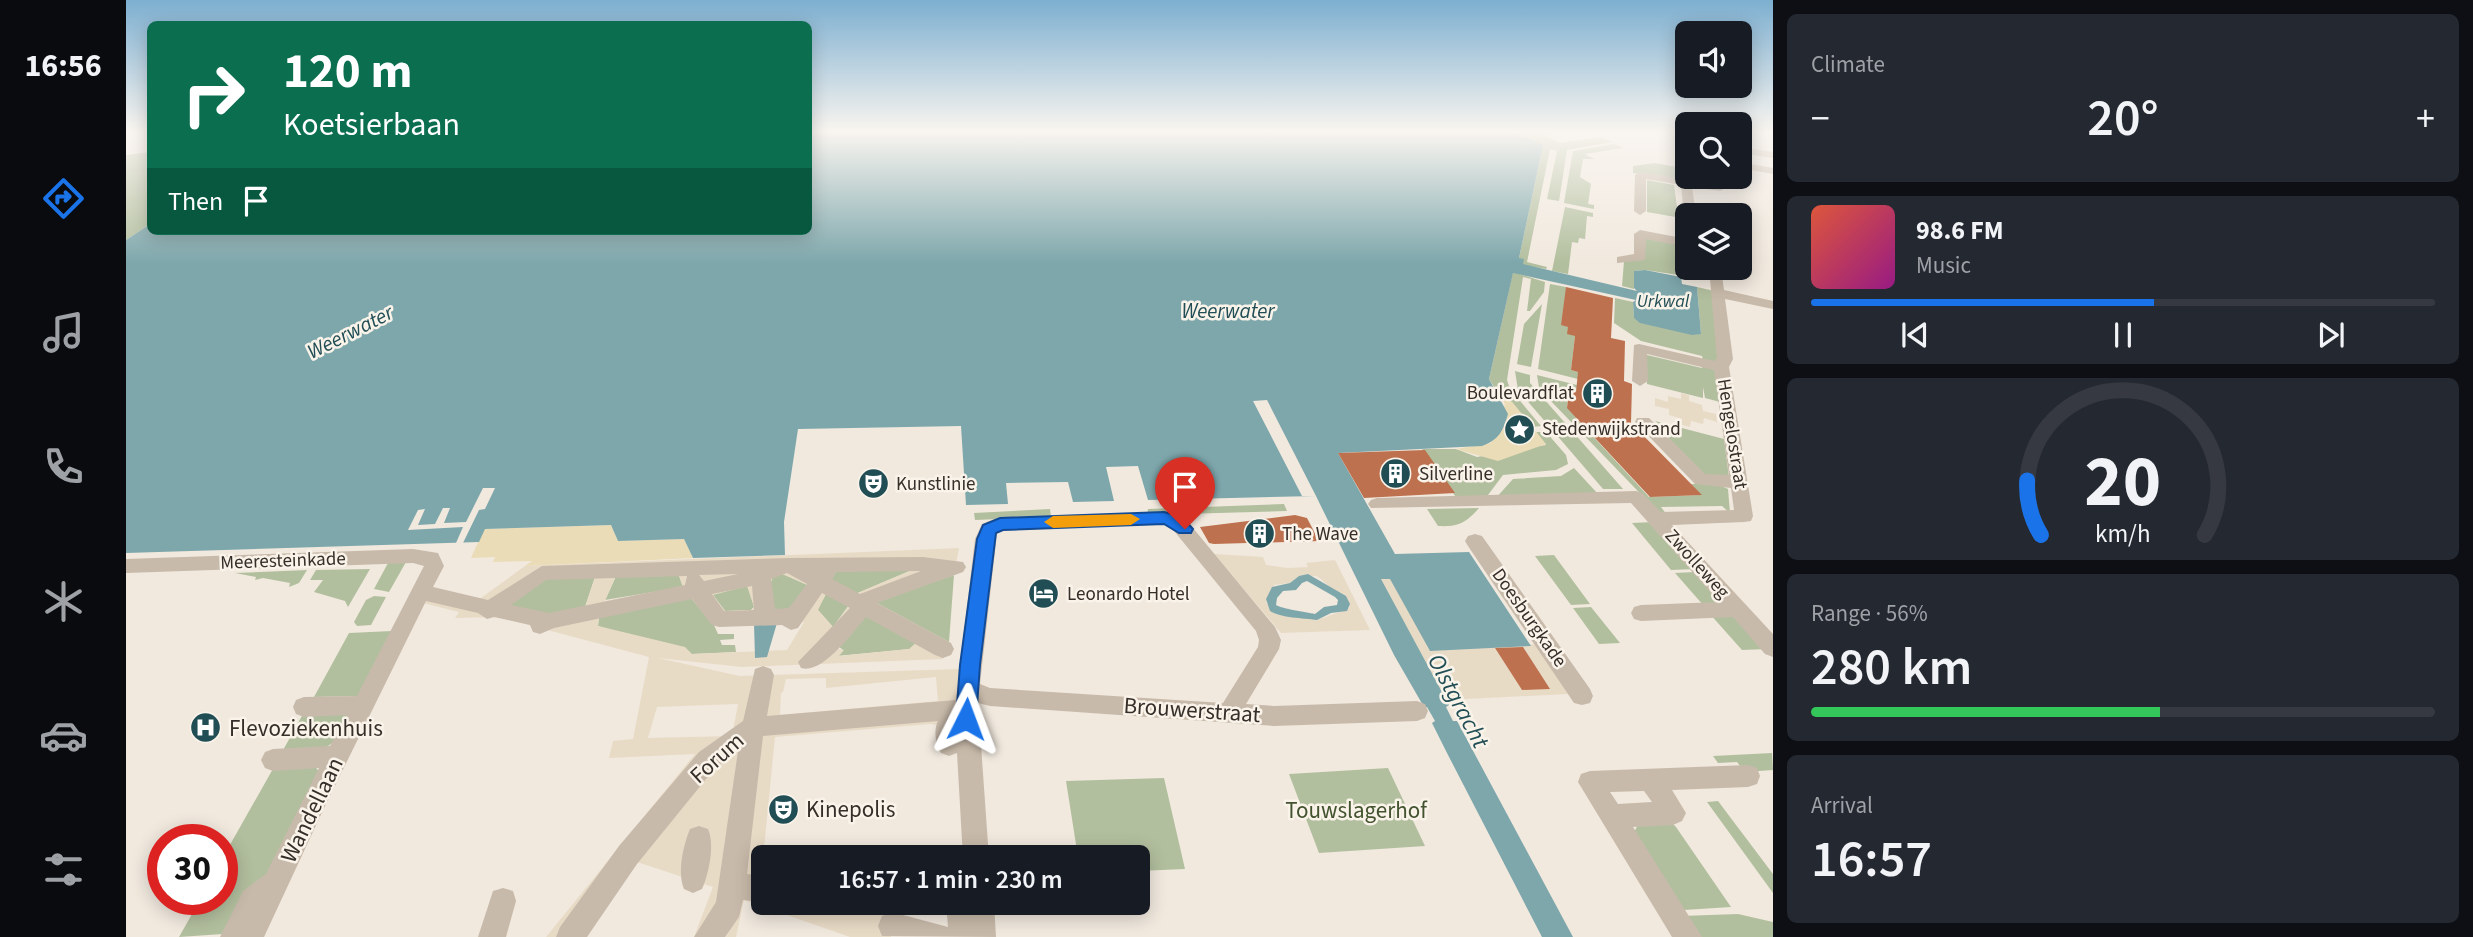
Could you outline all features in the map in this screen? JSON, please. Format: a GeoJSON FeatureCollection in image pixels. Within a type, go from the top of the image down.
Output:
{"type":"FeatureCollection","features":[{"type":"Feature","properties":{"kind":"street"},"geometry":{"type":"LineString","coordinates":[[1640,211],[1641,176]]}},
{"type":"Feature","properties":{"kind":"street"},"geometry":{"type":"LineString","coordinates":[[1645,176],[1675,181]]}},
{"type":"Feature","properties":{"kind":"street"},"geometry":{"type":"LineString","coordinates":[[1622,260],[1640,257],[1640,234],[1675,241]]}},
{"type":"Feature","properties":{"kind":"street","name":"Hengelostraat"},"geometry":{"type":"LineString","coordinates":[[1656,519],[1744,516],[1721,367],[1721,362],[1725,359],[1716,280]]}},
{"type":"Feature","properties":{"kind":"street"},"geometry":{"type":"LineString","coordinates":[[1717,293],[1773,304]]}},
{"type":"Feature","properties":{"kind":"street"},"geometry":{"type":"LineString","coordinates":[[1640,381],[1639,348],[1721,367]]}},
{"type":"Feature","properties":{"kind":"street"},"geometry":{"type":"LineString","coordinates":[[1643,422],[1701,480],[1721,479],[1741,485]]}},
{"type":"Feature","properties":{"kind":"street","name":"Zwolleweg"},"geometry":{"type":"LineString","coordinates":[[1377,504],[1636,497],[1773,648]]}},
{"type":"Feature","properties":{"kind":"street"},"geometry":{"type":"LineString","coordinates":[[975,845],[967,700],[985,539],[989,529],[1000,524],[1164,518],[1176,521],[1265,627],[1270,640],[1268,649],[1230,711]]}},
{"type":"Feature","properties":{"kind":"street","name":"Doesburgkade"},"geometry":{"type":"LineString","coordinates":[[1475,541],[1582,696]]}},
{"type":"Feature","properties":{"kind":"street","name":"Meeresteinkade"},"geometry":{"type":"LineString","coordinates":[[126,566],[413,556],[431,558],[434,566]]}},
{"type":"Feature","properties":{"kind":"street"},"geometry":{"type":"LineString","coordinates":[[487,610],[542,573],[831,563],[923,564],[952,560],[870,597],[840,634],[809,662]]}},
{"type":"Feature","properties":{"kind":"street"},"geometry":{"type":"LineString","coordinates":[[689,568],[697,590],[719,619],[742,621],[765,617],[794,619],[831,563]]}},
{"type":"Feature","properties":{"kind":"street"},"geometry":{"type":"LineString","coordinates":[[428,594],[544,623],[761,575],[789,565],[943,649]]}},
{"type":"Feature","properties":{"kind":"street","name":"Wandellaan"},"geometry":{"type":"LineString","coordinates":[[250,937],[434,566]]}},
{"type":"Feature","properties":{"kind":"street"},"geometry":{"type":"LineString","coordinates":[[761,575],[765,617]]}},
{"type":"Feature","properties":{"kind":"street","name":"Zwolleweg"},"geometry":{"type":"LineString","coordinates":[[1641,613],[1738,609]]}},
{"type":"Feature","properties":{"kind":"street"},"geometry":{"type":"LineString","coordinates":[[753,727],[762,675]]}},
{"type":"Feature","properties":{"kind":"street","name":"Brouwerstraat"},"geometry":{"type":"LineString","coordinates":[[753,727],[990,696],[1274,716],[1418,710]]}},
{"type":"Feature","properties":{"kind":"street"},"geometry":{"type":"LineString","coordinates":[[304,707],[363,705]]}},
{"type":"Feature","properties":{"kind":"street","name":"Forum"},"geometry":{"type":"LineString","coordinates":[[570,937],[628,855],[707,760],[753,727]]}},
{"type":"Feature","properties":{"kind":"street","name":"Forum"},"geometry":{"type":"LineString","coordinates":[[708,937],[729,906],[753,727]]}},
{"type":"Feature","properties":{"kind":"street"},"geometry":{"type":"LineString","coordinates":[[273,760],[338,756]]}},
{"type":"Feature","properties":{"kind":"street"},"geometry":{"type":"LineString","coordinates":[[1688,937],[1590,782],[1748,776]]}},
{"type":"Feature","properties":{"kind":"street"},"geometry":{"type":"LineString","coordinates":[[1612,816],[1674,813],[1651,780]]}},
{"type":"Feature","properties":{"kind":"street"},"geometry":{"type":"LineString","coordinates":[[693,880],[699,838]]}},
{"type":"Feature","properties":{"kind":"street","name":"Wandellaan"},"geometry":{"type":"LineString","coordinates":[[234,937],[253,901],[279,878]]}},
{"type":"Feature","properties":{"kind":"street"},"geometry":{"type":"LineString","coordinates":[[731,890],[751,889]]}},
{"type":"Feature","properties":{"kind":"street"},"geometry":{"type":"LineString","coordinates":[[492,937],[503,901]]}},
{"type":"Feature","properties":{"kind":"street"},"geometry":{"type":"LineString","coordinates":[[961,915],[963,937]]}},
{"type":"Feature","properties":{"kind":"street"},"geometry":{"type":"LineString","coordinates":[[981,915],[982,937]]}},
{"type":"Feature","properties":{"kind":"street"},"geometry":{"type":"LineString","coordinates":[[892,926],[939,937]]}},
{"type":"Feature","properties":{"kind":"green space"},"geometry":{"type":"Polygon","coordinates":[[[126,176],[147,176],[147,226],[126,240],[126,176]]]}},
{"type":"Feature","properties":{"kind":"green space"},"geometry":{"type":"Polygon","coordinates":[[[1536,176],[1545,176],[1527,262],[1547,267],[1523,265],[1519,258],[1536,176]]]}},
{"type":"Feature","properties":{"kind":"green space"},"geometry":{"type":"Polygon","coordinates":[[[1552,176],[1563,176],[1559,201],[1547,199],[1552,176]]]}},
{"type":"Feature","properties":{"kind":"green space"},"geometry":{"type":"Polygon","coordinates":[[[1569,176],[1580,176],[1591,184],[1588,204],[1594,205],[1594,209],[1564,203],[1569,176]]]}},
{"type":"Feature","properties":{"kind":"green space"},"geometry":{"type":"Polygon","coordinates":[[[1650,176],[1675,176],[1675,180],[1650,176]]]}},
{"type":"Feature","properties":{"kind":"green space"},"geometry":{"type":"Polygon","coordinates":[[[1647,180],[1674,185],[1675,217],[1647,212],[1647,180]]]}},
{"type":"Feature","properties":{"kind":"green space"},"geometry":{"type":"Polygon","coordinates":[[[1565,207],[1593,213],[1593,217],[1587,216],[1585,239],[1579,238],[1578,243],[1572,242],[1568,274],[1552,271],[1565,207]]]}},
{"type":"Feature","properties":{"kind":"green space"},"geometry":{"type":"Polygon","coordinates":[[[1643,238],[1675,244],[1675,274],[1634,271],[1634,289],[1622,286],[1624,261],[1640,260],[1643,238]]]}},
{"type":"Feature","properties":{"kind":"green space"},"geometry":{"type":"Polygon","coordinates":[[[1513,272],[1545,282],[1544,292],[1530,311],[1527,311],[1531,279],[1523,277],[1507,380],[1510,389],[1541,426],[1532,427],[1512,402],[1501,398],[1489,379],[1513,272]]]}},
{"type":"Feature","properties":{"kind":"green space"},"geometry":{"type":"Polygon","coordinates":[[[1550,284],[1566,287],[1568,327],[1575,336],[1571,370],[1578,372],[1578,379],[1538,369],[1550,284]]]}},
{"type":"Feature","properties":{"kind":"green space"},"geometry":{"type":"Polygon","coordinates":[[[1697,287],[1714,291],[1720,358],[1717,364],[1703,361],[1702,356],[1641,341],[1614,323],[1615,298],[1633,302],[1634,318],[1701,334],[1697,287]]]}},
{"type":"Feature","properties":{"kind":"green space"},"geometry":{"type":"Polygon","coordinates":[[[1542,304],[1531,367],[1517,364],[1524,324],[1542,304]]]}},
{"type":"Feature","properties":{"kind":"green space"},"geometry":{"type":"Polygon","coordinates":[[[1647,355],[1702,368],[1703,365],[1717,371],[1720,402],[1705,398],[1703,387],[1703,398],[1647,384],[1647,355]]]}},
{"type":"Feature","properties":{"kind":"green space"},"geometry":{"type":"Polygon","coordinates":[[[1515,371],[1530,375],[1530,383],[1623,489],[1603,489],[1518,390],[1515,371]]]}},
{"type":"Feature","properties":{"kind":"green space"},"geometry":{"type":"Polygon","coordinates":[[[1537,375],[1577,385],[1576,392],[1569,391],[1567,407],[1587,413],[1576,418],[1649,497],[1701,495],[1691,484],[1717,484],[1728,489],[1730,513],[1722,506],[1661,507],[1667,515],[1661,515],[1545,395],[1539,387],[1537,375]]]}},
{"type":"Feature","properties":{"kind":"green space"},"geometry":{"type":"Polygon","coordinates":[[[1655,421],[1724,439],[1729,477],[1708,477],[1699,471],[1657,428],[1662,427],[1655,421]]]}},
{"type":"Feature","properties":{"kind":"green space"},"geometry":{"type":"Polygon","coordinates":[[[1536,432],[1546,432],[1566,455],[1568,464],[1556,470],[1503,475],[1485,499],[1458,500],[1422,449],[1456,449],[1477,457],[1546,445],[1536,432]]]}},
{"type":"Feature","properties":{"kind":"green space"},"geometry":{"type":"Polygon","coordinates":[[[1574,468],[1599,495],[1495,499],[1513,479],[1561,476],[1574,468]]]}},
{"type":"Feature","properties":{"kind":"green space"},"geometry":{"type":"Polygon","coordinates":[[[1284,504],[1287,511],[1147,515],[1148,509],[1284,504]]]}},
{"type":"Feature","properties":{"kind":"green space"},"geometry":{"type":"Polygon","coordinates":[[[1479,508],[1461,523],[1445,526],[1438,526],[1427,509],[1479,508]]]}},
{"type":"Feature","properties":{"kind":"green space"},"geometry":{"type":"Polygon","coordinates":[[[1050,509],[1051,517],[975,520],[974,513],[1050,509]]]}},
{"type":"Feature","properties":{"kind":"green space"},"geometry":{"type":"Polygon","coordinates":[[[1654,522],[1696,569],[1671,570],[1632,523],[1654,522]]]}},
{"type":"Feature","properties":{"kind":"green space"},"geometry":{"type":"Polygon","coordinates":[[[1554,555],[1590,604],[1571,605],[1535,556],[1554,555]]]}},
{"type":"Feature","properties":{"kind":"green space"},"geometry":{"type":"Polygon","coordinates":[[[406,562],[389,592],[374,589],[388,563],[406,562]]]}},
{"type":"Feature","properties":{"kind":"green space"},"geometry":{"type":"Polygon","coordinates":[[[838,568],[912,570],[853,595],[830,582],[838,568]]]}},
{"type":"Feature","properties":{"kind":"green space"},"geometry":{"type":"Polygon","coordinates":[[[370,569],[348,607],[345,601],[314,592],[323,580],[310,580],[316,570],[370,569]]]}},
{"type":"Feature","properties":{"kind":"green space"},"geometry":{"type":"Polygon","coordinates":[[[307,570],[299,583],[289,587],[290,583],[263,578],[255,580],[256,577],[235,573],[307,570]]]}},
{"type":"Feature","properties":{"kind":"green space"},"geometry":{"type":"Polygon","coordinates":[[[778,572],[808,585],[792,609],[773,609],[766,596],[774,573],[778,572]]]}},
{"type":"Feature","properties":{"kind":"green space"},"geometry":{"type":"Polygon","coordinates":[[[1695,572],[1724,601],[1704,606],[1675,573],[1695,572]]]}},
{"type":"Feature","properties":{"kind":"green space"},"geometry":{"type":"Polygon","coordinates":[[[678,573],[683,587],[605,600],[616,576],[678,573]]]}},
{"type":"Feature","properties":{"kind":"green space"},"geometry":{"type":"Polygon","coordinates":[[[954,575],[949,642],[875,602],[876,600],[954,575]]]}},
{"type":"Feature","properties":{"kind":"green space"},"geometry":{"type":"Polygon","coordinates":[[[595,577],[585,607],[545,615],[501,604],[543,578],[595,577]]]}},
{"type":"Feature","properties":{"kind":"green space"},"geometry":{"type":"Polygon","coordinates":[[[749,586],[754,607],[751,610],[725,611],[713,595],[713,593],[749,586]]]}},
{"type":"Feature","properties":{"kind":"green space"},"geometry":{"type":"Polygon","coordinates":[[[826,594],[849,605],[833,627],[817,609],[826,594]]]}},
{"type":"Feature","properties":{"kind":"green space"},"geometry":{"type":"Polygon","coordinates":[[[374,596],[386,597],[371,625],[357,626],[354,622],[366,600],[374,596]]]}},
{"type":"Feature","properties":{"kind":"green space"},"geometry":{"type":"Polygon","coordinates":[[[691,598],[714,625],[718,634],[734,634],[734,639],[720,640],[722,645],[735,645],[736,652],[692,654],[598,626],[599,617],[691,598]]]}},
{"type":"Feature","properties":{"kind":"green space"},"geometry":{"type":"Polygon","coordinates":[[[1591,607],[1620,643],[1599,644],[1573,608],[1591,607]]]}},
{"type":"Feature","properties":{"kind":"green space"},"geometry":{"type":"Polygon","coordinates":[[[1728,612],[1768,649],[1742,650],[1709,613],[1728,612]]]}},
{"type":"Feature","properties":{"kind":"green space"},"geometry":{"type":"Polygon","coordinates":[[[862,614],[917,642],[910,649],[837,656],[843,650],[838,646],[862,614]]]}},
{"type":"Feature","properties":{"kind":"green space"},"geometry":{"type":"Polygon","coordinates":[[[392,631],[358,696],[314,697],[349,633],[392,631]]]}},
{"type":"Feature","properties":{"kind":"green space"},"geometry":{"type":"Polygon","coordinates":[[[352,712],[339,736],[326,747],[282,752],[303,714],[352,712]]]}},
{"type":"Feature","properties":{"kind":"green space"},"geometry":{"type":"Polygon","coordinates":[[[1772,753],[1773,770],[1745,772],[1737,762],[1718,763],[1713,756],[1772,753]]]}},
{"type":"Feature","properties":{"kind":"green space"},"geometry":{"type":"Polygon","coordinates":[[[315,766],[321,775],[271,872],[238,915],[238,831],[274,767],[315,766]]]}},
{"type":"Feature","properties":{"kind":"green space","name":"Touwslagerhof"},"geometry":{"type":"Polygon","coordinates":[[[1388,768],[1425,846],[1319,853],[1289,774],[1388,768]]]}},
{"type":"Feature","properties":{"kind":"green space"},"geometry":{"type":"Polygon","coordinates":[[[1164,778],[1185,869],[1150,870],[1150,845],[1076,845],[1066,781],[1164,778]]]}},
{"type":"Feature","properties":{"kind":"green space"},"geometry":{"type":"Polygon","coordinates":[[[1718,801],[1773,874],[1773,893],[1707,802],[1718,801]]]}},
{"type":"Feature","properties":{"kind":"green space"},"geometry":{"type":"Polygon","coordinates":[[[1673,824],[1731,907],[1684,910],[1634,832],[1638,825],[1673,824]]]}},
{"type":"Feature","properties":{"kind":"green space"},"geometry":{"type":"Polygon","coordinates":[[[1738,914],[1773,922],[1773,937],[1694,937],[1681,916],[1738,914]]]}},
{"type":"Feature","properties":{"kind":"green space"},"geometry":{"type":"Polygon","coordinates":[[[191,915],[238,915],[223,934],[179,937],[191,915]]]}},
{"type":"Feature","properties":{"kind":"sand","name":"Stedenwijkstrand"},"geometry":{"type":"Polygon","coordinates":[[[1501,398],[1512,402],[1546,444],[1498,461],[1456,449],[1491,443],[1505,404],[1501,398]]]}},
{"type":"Feature","properties":{"kind":"sand"},"geometry":{"type":"Polygon","coordinates":[[[611,525],[618,541],[684,539],[693,558],[525,566],[532,561],[493,562],[495,557],[471,558],[484,529],[611,525]]]}},
{"type":"Feature","properties":{"kind":"shaded area"},"geometry":{"type":"Polygon","coordinates":[[[1681,393],[1689,395],[1689,401],[1702,405],[1703,411],[1716,414],[1717,422],[1704,418],[1703,424],[1691,421],[1690,427],[1682,425],[1682,419],[1669,415],[1669,409],[1655,406],[1655,398],[1668,402],[1668,396],[1681,399],[1681,393]]]}},
{"type":"Feature","properties":{"kind":"shaded area"},"geometry":{"type":"Polygon","coordinates":[[[959,548],[954,575],[875,602],[943,645],[943,659],[742,667],[658,658],[740,676],[960,669],[961,728],[930,724],[775,737],[764,845],[751,845],[751,902],[744,900],[736,937],[694,937],[713,887],[634,861],[587,937],[546,937],[695,754],[609,758],[613,741],[633,739],[649,657],[499,617],[455,618],[459,612],[423,603],[430,590],[481,598],[525,566],[959,548]],[[839,567],[830,580],[853,595],[912,570],[839,567]],[[778,572],[774,573],[766,596],[772,609],[792,609],[807,585],[778,572]],[[678,573],[616,576],[605,601],[683,587],[678,573]],[[595,577],[545,578],[501,603],[545,615],[585,607],[595,577]],[[747,586],[713,595],[725,611],[751,610],[754,607],[747,586]],[[826,594],[818,610],[833,627],[849,606],[826,594]],[[691,598],[599,617],[598,626],[685,647],[692,654],[787,650],[804,622],[714,625],[691,598]],[[866,615],[838,646],[844,650],[839,656],[909,649],[917,642],[866,615]],[[936,677],[826,688],[826,678],[786,679],[781,693],[780,715],[938,701],[936,677]],[[738,704],[657,707],[648,738],[732,736],[738,704]]]}},
{"type":"Feature","properties":{"kind":"shaded area"},"geometry":{"type":"Polygon","coordinates":[[[1214,554],[1263,557],[1266,565],[1287,568],[1308,567],[1306,563],[1335,560],[1370,630],[1281,633],[1214,554]],[[1299,576],[1290,583],[1274,585],[1266,603],[1293,616],[1317,620],[1350,607],[1316,576],[1299,576]]]}},
{"type":"Feature","properties":{"kind":"shaded area"},"geometry":{"type":"Polygon","coordinates":[[[1390,578],[1524,645],[1535,644],[1568,694],[1446,700],[1380,579],[1390,578]],[[1523,647],[1495,648],[1522,690],[1549,689],[1523,647]]]}},
{"type":"Feature","properties":{"kind":"shaded area"},"geometry":{"type":"Polygon","coordinates":[[[787,915],[893,915],[891,937],[850,937],[787,915]]]}},
{"type":"Feature","properties":{"kind":"water","name":"Weerwater"},"geometry":{"type":"Polygon","coordinates":[[[812,176],[1536,176],[1519,258],[1524,259],[1523,264],[1637,291],[1634,288],[1634,271],[1645,270],[1675,276],[1675,280],[1681,280],[1682,284],[1697,287],[1701,334],[1692,335],[1640,323],[1634,318],[1633,302],[1636,300],[1513,273],[1489,379],[1508,414],[1496,438],[1482,446],[1338,453],[1395,554],[1469,552],[1531,646],[1430,651],[1390,579],[1381,579],[1449,705],[1446,707],[1453,721],[1457,721],[1573,937],[1542,937],[1432,723],[1435,721],[1394,655],[1316,496],[1148,500],[1138,466],[1106,467],[1114,501],[1073,502],[1068,482],[1006,483],[1008,504],[966,505],[961,426],[798,429],[784,522],[785,555],[693,558],[684,539],[618,541],[611,525],[485,529],[479,542],[126,553],[126,240],[147,226],[147,235],[812,235],[812,176]]]}},
{"type":"Feature","properties":{"kind":"water"},"geometry":{"type":"Polygon","coordinates":[[[1308,574],[1346,596],[1350,604],[1347,611],[1331,613],[1317,620],[1270,611],[1266,599],[1272,587],[1290,583],[1299,576],[1308,574]],[[1307,581],[1296,590],[1283,591],[1277,598],[1276,605],[1315,614],[1324,607],[1337,605],[1338,600],[1307,581]]]}},
{"type":"Feature","properties":{"kind":"water"},"geometry":{"type":"Polygon","coordinates":[[[777,623],[767,657],[755,658],[754,624],[777,623]]]}},
{"type":"Feature","properties":{"kind":"pier"},"geometry":{"type":"Polygon","coordinates":[[[1267,400],[1316,496],[1302,496],[1253,401],[1267,400]]]}},
{"type":"Feature","properties":{"kind":"pier"},"geometry":{"type":"Polygon","coordinates":[[[483,488],[495,488],[485,509],[479,510],[463,543],[456,543],[463,527],[408,530],[418,510],[425,509],[418,525],[435,524],[443,508],[450,508],[444,523],[466,522],[483,488]]]}},
{"type":"Feature","properties":{"kind":"building","name":"Boulevardflat"},"geometry":{"type":"Polygon","coordinates":[[[1566,287],[1613,298],[1611,338],[1625,341],[1624,381],[1632,384],[1631,423],[1702,495],[1650,497],[1567,408],[1569,390],[1576,392],[1578,372],[1571,370],[1575,336],[1567,334],[1568,327],[1561,325],[1566,287]]]}},
{"type":"Feature","properties":{"kind":"building","name":"Silverline"},"geometry":{"type":"Polygon","coordinates":[[[1425,450],[1455,493],[1364,498],[1338,453],[1425,450]]]}},
{"type":"Feature","properties":{"kind":"building","name":"The Wave"},"geometry":{"type":"Polygon","coordinates":[[[1295,515],[1307,518],[1319,541],[1214,544],[1209,543],[1200,527],[1295,515]]]}},
{"type":"Feature","properties":{"kind":"building"},"geometry":{"type":"Polygon","coordinates":[[[1523,647],[1550,689],[1522,690],[1495,648],[1523,647]]]}},
{"type":"Feature","properties":{"kind":"slow traffic"},"geometry":{"type":"LineString","coordinates":[[1053,522],[1131,519]]}},
{"type":"Feature","properties":{"kind":"place","name":"Boulevardflat"},"geometry":{"type":"Point","coordinates":[1597,393]}},
{"type":"Feature","properties":{"kind":"place","name":"Stedenwijkstrand"},"geometry":{"type":"Point","coordinates":[1519,429]}},
{"type":"Feature","properties":{"kind":"place","name":"Silverline"},"geometry":{"type":"Point","coordinates":[1396,474]}},
{"type":"Feature","properties":{"kind":"place","name":"Kunstlinie"},"geometry":{"type":"Point","coordinates":[873,484]}},
{"type":"Feature","properties":{"kind":"place","name":"The Wave"},"geometry":{"type":"Point","coordinates":[1259,534]}},
{"type":"Feature","properties":{"kind":"place","name":"Leonardo Hotel"},"geometry":{"type":"Point","coordinates":[1044,594]}},
{"type":"Feature","properties":{"kind":"place","name":"Flevoziekenhuis"},"geometry":{"type":"Point","coordinates":[206,728]}},
{"type":"Feature","properties":{"kind":"place","name":"Kinepolis"},"geometry":{"type":"Point","coordinates":[783,809]}},
{"type":"Feature","properties":{"kind":"route"},"geometry":{"type":"LineString","coordinates":[[966,719],[985,539],[989,529],[1000,524],[1164,518],[1176,521],[1185,529]]}},
{"type":"Feature","properties":{"kind":"water label","name":"Urkwal"},"geometry":{"type":"Point","coordinates":[1663,301]}},
{"type":"Feature","properties":{"kind":"water label","name":"Olstgracht"},"geometry":{"type":"Point","coordinates":[1458,701]}}]}
